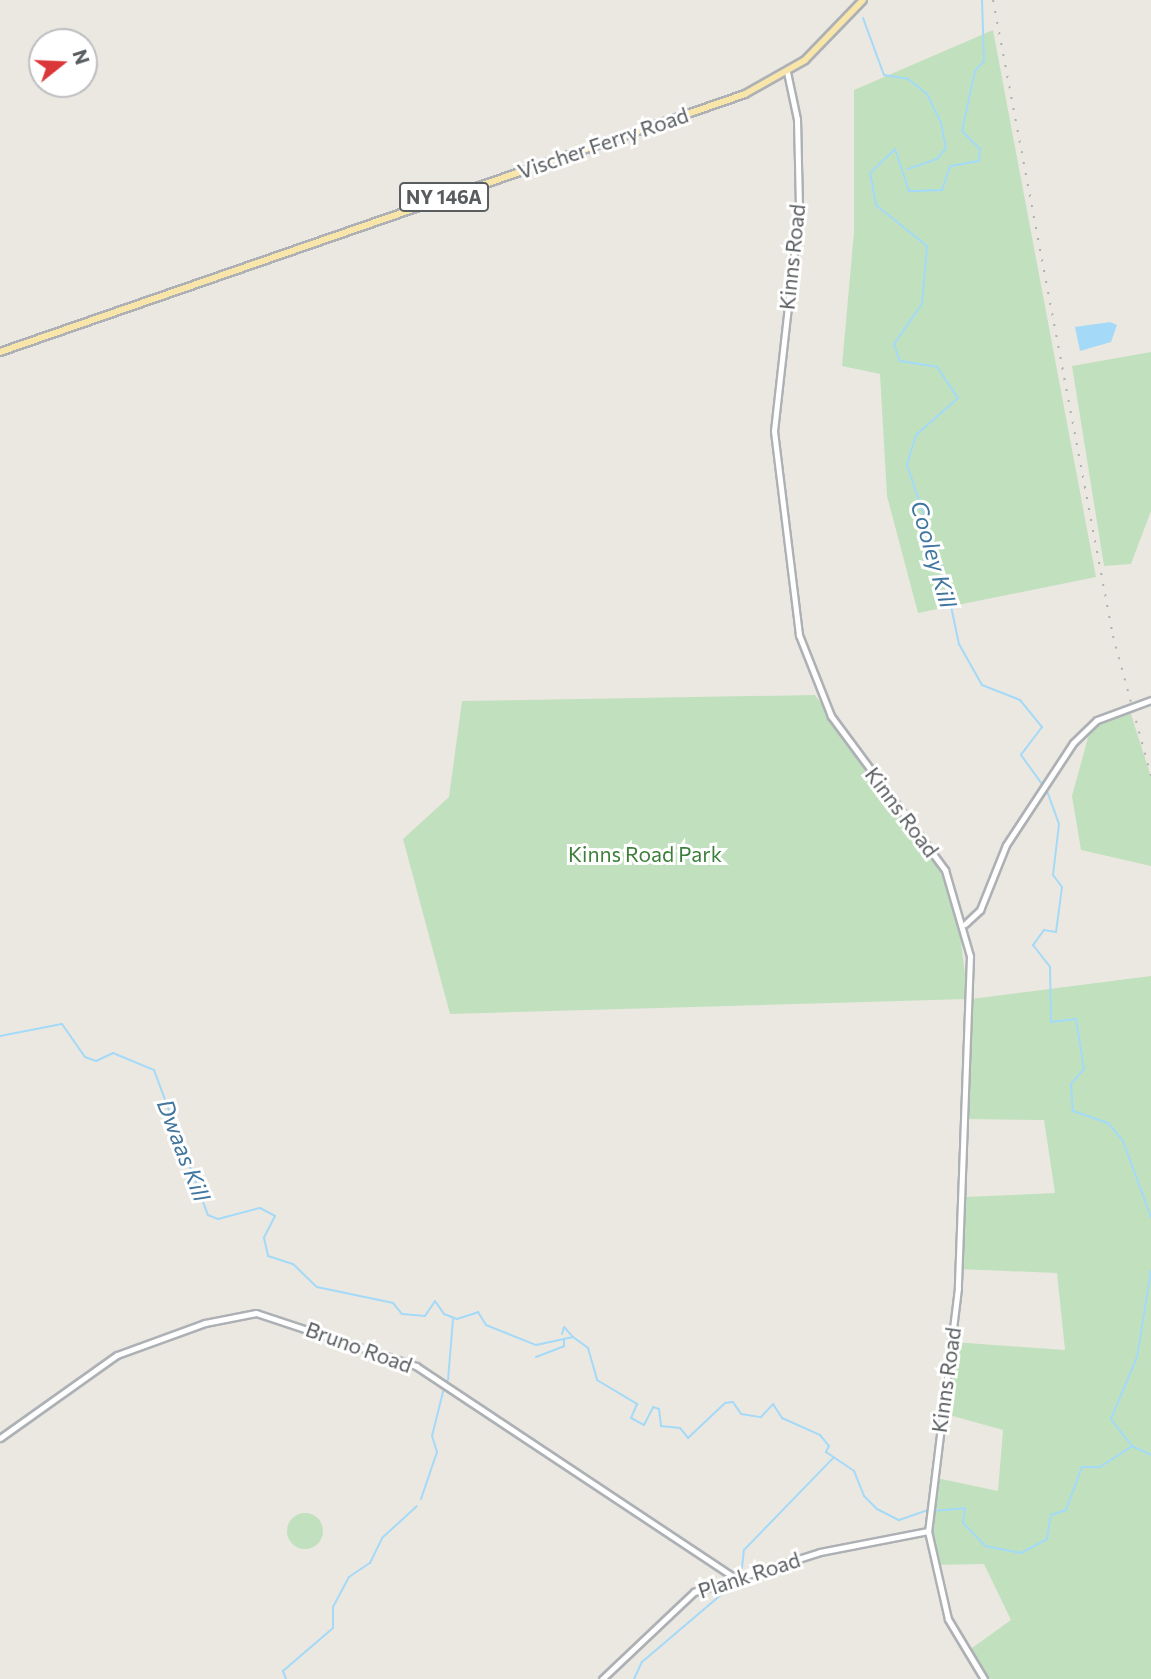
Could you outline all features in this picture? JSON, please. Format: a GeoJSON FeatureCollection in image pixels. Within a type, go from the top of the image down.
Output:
{"type":"FeatureCollection","features":[{"type":"Feature","properties":{"kind":"main road","name":"Vischer Ferry Road"},"geometry":{"type":"LineString","coordinates":[[0,352],[720,104],[787,72],[863,0]]}},
{"type":"Feature","properties":{"kind":"street","name":"Kinns Road"},"geometry":{"type":"LineString","coordinates":[[787,72],[797,119],[799,208],[774,431],[799,635],[831,716],[932,848],[965,924],[972,978],[964,1197],[952,1351],[928,1510],[928,1531],[948,1619],[984,1679]]}},
{"type":"Feature","properties":{"kind":"street"},"geometry":{"type":"LineString","coordinates":[[965,924],[980,910],[1006,845],[1046,779],[1097,720],[1151,700]]}},
{"type":"Feature","properties":{"kind":"street","name":"Bruno Road"},"geometry":{"type":"LineString","coordinates":[[0,1438],[117,1355],[205,1324],[256,1313],[416,1366],[733,1577]]}},
{"type":"Feature","properties":{"kind":"street","name":"Plank Road"},"geometry":{"type":"LineString","coordinates":[[602,1679],[679,1601],[733,1577],[928,1531]]}},
{"type":"Feature","properties":{"kind":"green space"},"geometry":{"type":"Polygon","coordinates":[[[993,30],[1096,577],[918,613],[887,496],[880,374],[842,366],[854,232],[854,90],[993,30]]]}},
{"type":"Feature","properties":{"kind":"green space"},"geometry":{"type":"Polygon","coordinates":[[[1151,352],[1151,511],[1131,564],[1104,566],[1072,366],[1151,352]]]}},
{"type":"Feature","properties":{"kind":"green space","name":"Kinns Road Park"},"geometry":{"type":"Polygon","coordinates":[[[815,695],[930,850],[957,909],[968,999],[450,1014],[403,839],[449,797],[462,701],[815,695]]]}},
{"type":"Feature","properties":{"kind":"green space"},"geometry":{"type":"Polygon","coordinates":[[[1129,708],[1151,777],[1151,866],[1081,850],[1072,796],[1092,723],[1129,708]]]}},
{"type":"Feature","properties":{"kind":"green space"},"geometry":{"type":"Polygon","coordinates":[[[1151,976],[1151,1679],[984,1679],[965,1653],[1011,1620],[984,1564],[932,1565],[927,1521],[932,1477],[998,1491],[1003,1430],[942,1413],[953,1342],[1065,1350],[1057,1273],[959,1269],[964,1197],[1055,1193],[1044,1120],[968,1119],[971,999],[1151,976]]]}},
{"type":"Feature","properties":{"kind":"green space"},"geometry":{"type":"Polygon","coordinates":[[[305,1513],[317,1519],[323,1531],[317,1543],[305,1549],[293,1543],[287,1531],[293,1519],[305,1513]]]}},
{"type":"Feature","properties":{"kind":"water"},"geometry":{"type":"Polygon","coordinates":[[[1110,322],[1117,325],[1111,342],[1080,351],[1075,327],[1110,322]]]}},
{"type":"Feature","properties":{"kind":"waterway","name":"Cooley Kill"},"geometry":{"type":"LineString","coordinates":[[982,0],[984,61],[975,71],[962,131],[980,149],[979,161],[950,166],[942,190],[909,191],[895,149],[870,173],[876,205],[927,246],[922,304],[894,344],[900,361],[937,367],[958,398],[916,435],[907,465],[944,573],[959,644],[982,685],[1020,700],[1042,727],[1021,755],[1047,791],[1059,824],[1053,875],[1062,887],[1056,932],[1044,930],[1033,945],[1050,967],[1051,1022],[1076,1019],[1084,1069],[1071,1084],[1073,1111],[1108,1123],[1123,1141],[1151,1217]]}},
{"type":"Feature","properties":{"kind":"waterway"},"geometry":{"type":"LineString","coordinates":[[863,18],[884,75],[908,79],[927,94],[941,123],[946,148],[937,159],[908,169]]}},
{"type":"Feature","properties":{"kind":"waterway","name":"Dwaas Kill"},"geometry":{"type":"LineString","coordinates":[[0,1036],[62,1024],[85,1057],[96,1061],[113,1053],[154,1070],[208,1215],[218,1219],[260,1208],[275,1216],[264,1238],[268,1256],[293,1264],[317,1287],[393,1303],[402,1314],[425,1316],[435,1301],[444,1314],[457,1319],[478,1312],[486,1325],[536,1345],[573,1337],[588,1348],[597,1380],[637,1404],[631,1418],[644,1425],[653,1407],[659,1409],[661,1426],[680,1428],[688,1438],[725,1403],[733,1402],[741,1414],[761,1417],[773,1404],[782,1418],[820,1435],[829,1446],[826,1452],[854,1471],[864,1496],[877,1509],[899,1520],[928,1510]]}},
{"type":"Feature","properties":{"kind":"waterway","name":"Cooley Kill"},"geometry":{"type":"LineString","coordinates":[[1151,1271],[1137,1357],[1111,1419],[1132,1446],[1151,1455]]}},
{"type":"Feature","properties":{"kind":"waterway"},"geometry":{"type":"LineString","coordinates":[[448,1380],[453,1319]]}},
{"type":"Feature","properties":{"kind":"waterway"},"geometry":{"type":"LineString","coordinates":[[562,1334],[564,1327],[573,1337]]}},
{"type":"Feature","properties":{"kind":"waterway"},"geometry":{"type":"LineString","coordinates":[[536,1357],[564,1346],[564,1340]]}},
{"type":"Feature","properties":{"kind":"waterway"},"geometry":{"type":"LineString","coordinates":[[421,1499],[437,1452],[432,1436],[444,1388]]}},
{"type":"Feature","properties":{"kind":"waterway","name":"Dwaas Kill"},"geometry":{"type":"LineString","coordinates":[[933,1511],[965,1508],[963,1523],[985,1546],[1021,1553],[1047,1539],[1051,1515],[1066,1510],[1082,1467],[1100,1467],[1132,1446]]}},
{"type":"Feature","properties":{"kind":"waterway"},"geometry":{"type":"LineString","coordinates":[[742,1568],[744,1550],[834,1457]]}},
{"type":"Feature","properties":{"kind":"waterway"},"geometry":{"type":"LineString","coordinates":[[286,1679],[283,1671],[333,1628],[333,1607],[349,1577],[370,1563],[382,1538],[417,1506]]}},
{"type":"Feature","properties":{"kind":"waterway"},"geometry":{"type":"LineString","coordinates":[[634,1679],[642,1662],[736,1582]]}},
{"type":"Feature","properties":{"kind":"railway"},"geometry":{"type":"LineString","coordinates":[[993,0],[1113,636],[1151,776]]}}]}
